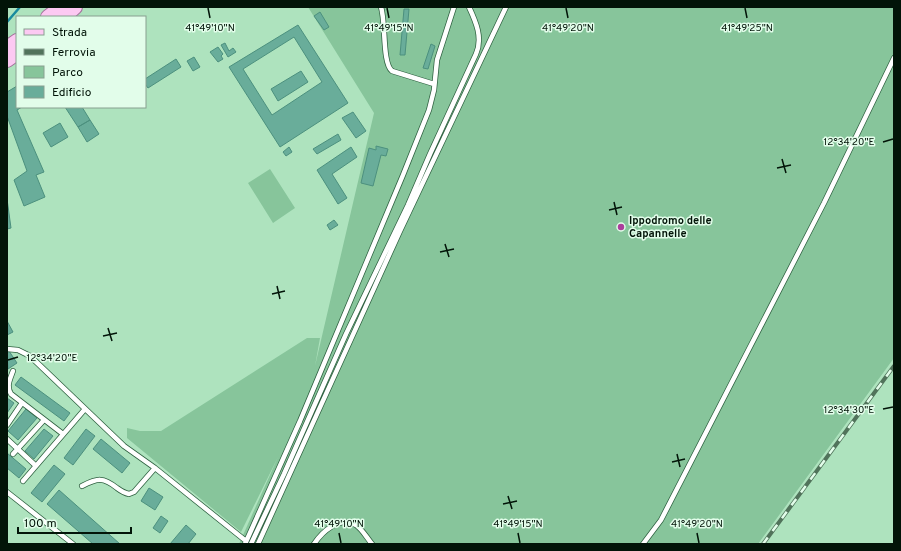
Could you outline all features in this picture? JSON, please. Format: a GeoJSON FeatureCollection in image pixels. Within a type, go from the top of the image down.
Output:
{"type":"FeatureCollection","features":[{"type":"Feature","properties":{"kind":"main road"},"geometry":{"type":"LineString","coordinates":[[49,16],[61,7]]}},
{"type":"Feature","properties":{"kind":"main road"},"geometry":{"type":"LineString","coordinates":[[65,16],[75,7]]}},
{"type":"Feature","properties":{"kind":"main road"},"geometry":{"type":"LineString","coordinates":[[7,48],[16,42]]}},
{"type":"Feature","properties":{"kind":"main road"},"geometry":{"type":"LineString","coordinates":[[7,60],[16,54]]}},
{"type":"Feature","properties":{"kind":"lane"},"geometry":{"type":"LineString","coordinates":[[381,7],[384,18],[386,60],[390,70],[392,72],[434,84]]}},
{"type":"Feature","properties":{"kind":"lane"},"geometry":{"type":"LineString","coordinates":[[247,543],[403,175],[428,110],[434,84],[437,60],[454,7]]}},
{"type":"Feature","properties":{"kind":"lane"},"geometry":{"type":"LineString","coordinates":[[247,543],[284,474],[346,334],[408,205],[476,54],[479,45],[479,35],[469,7]]}},
{"type":"Feature","properties":{"kind":"lane"},"geometry":{"type":"LineString","coordinates":[[258,544],[400,231],[506,7]]}},
{"type":"Feature","properties":{"kind":"lane"},"geometry":{"type":"LineString","coordinates":[[643,544],[664,516],[833,186],[894,58]]}},
{"type":"Feature","properties":{"kind":"lane"},"geometry":{"type":"LineString","coordinates":[[7,349],[18,350],[30,356],[124,446],[155,468],[247,543]]}},
{"type":"Feature","properties":{"kind":"lane"},"geometry":{"type":"LineString","coordinates":[[13,371],[8,384],[8,389],[11,394],[63,434]]}},
{"type":"Feature","properties":{"kind":"lane"},"geometry":{"type":"LineString","coordinates":[[7,425],[22,403]]}},
{"type":"Feature","properties":{"kind":"lane"},"geometry":{"type":"LineString","coordinates":[[23,481],[84,409]]}},
{"type":"Feature","properties":{"kind":"lane"},"geometry":{"type":"LineString","coordinates":[[13,454],[44,420]]}},
{"type":"Feature","properties":{"kind":"lane"},"geometry":{"type":"LineString","coordinates":[[7,439],[36,466]]}},
{"type":"Feature","properties":{"kind":"lane"},"geometry":{"type":"LineString","coordinates":[[82,486],[95,480],[103,479],[123,493],[129,494],[136,489],[155,468]]}},
{"type":"Feature","properties":{"kind":"lane"},"geometry":{"type":"LineString","coordinates":[[7,492],[73,544]]}},
{"type":"Feature","properties":{"kind":"lane"},"geometry":{"type":"LineString","coordinates":[[314,544],[328,529],[336,524],[344,522],[357,526],[372,544]]}},
{"type":"Feature","properties":{"kind":"green space","name":"Ippodromo delle Capannelle"},"geometry":{"type":"Polygon","coordinates":[[[308,7],[894,7],[894,358],[758,544],[239,544],[278,457],[241,532],[127,438],[127,428],[140,431],[161,431],[307,338],[320,338],[315,366],[374,113],[308,7]]]}},
{"type":"Feature","properties":{"kind":"green space"},"geometry":{"type":"Polygon","coordinates":[[[270,169],[295,208],[273,223],[248,183],[270,169]]]}},
{"type":"Feature","properties":{"kind":"building"},"geometry":{"type":"Polygon","coordinates":[[[404,9],[409,9],[405,55],[400,55],[404,9]]]}},
{"type":"Feature","properties":{"kind":"building"},"geometry":{"type":"Polygon","coordinates":[[[320,12],[329,27],[324,30],[314,16],[320,12]]]}},
{"type":"Feature","properties":{"kind":"building"},"geometry":{"type":"Polygon","coordinates":[[[298,25],[348,103],[280,147],[229,67],[298,25]],[[294,37],[243,69],[272,115],[322,82],[294,37]]]}},
{"type":"Feature","properties":{"kind":"building"},"geometry":{"type":"Polygon","coordinates":[[[225,43],[229,51],[233,48],[236,52],[228,57],[221,45],[225,43]]]}},
{"type":"Feature","properties":{"kind":"building"},"geometry":{"type":"Polygon","coordinates":[[[431,44],[435,46],[428,69],[423,68],[431,44]]]}},
{"type":"Feature","properties":{"kind":"building"},"geometry":{"type":"Polygon","coordinates":[[[218,47],[223,54],[221,56],[223,59],[218,62],[210,52],[218,47]]]}},
{"type":"Feature","properties":{"kind":"building"},"geometry":{"type":"Polygon","coordinates":[[[194,57],[200,67],[193,71],[187,61],[194,57]]]}},
{"type":"Feature","properties":{"kind":"building"},"geometry":{"type":"Polygon","coordinates":[[[176,59],[181,67],[148,88],[146,85],[146,78],[176,59]]]}},
{"type":"Feature","properties":{"kind":"building"},"geometry":{"type":"Polygon","coordinates":[[[301,71],[308,82],[278,101],[271,89],[301,71]]]}},
{"type":"Feature","properties":{"kind":"building"},"geometry":{"type":"Polygon","coordinates":[[[16,87],[16,108],[20,108],[17,110],[44,172],[36,175],[45,197],[24,206],[14,180],[27,171],[7,116],[7,92],[16,87]]]}},
{"type":"Feature","properties":{"kind":"building"},"geometry":{"type":"Polygon","coordinates":[[[66,108],[83,108],[90,120],[78,127],[66,108]]]}},
{"type":"Feature","properties":{"kind":"building"},"geometry":{"type":"Polygon","coordinates":[[[353,112],[366,131],[356,138],[342,118],[353,112]]]}},
{"type":"Feature","properties":{"kind":"building"},"geometry":{"type":"Polygon","coordinates":[[[90,120],[99,134],[87,142],[78,127],[90,120]]]}},
{"type":"Feature","properties":{"kind":"building"},"geometry":{"type":"Polygon","coordinates":[[[60,123],[68,137],[51,147],[43,133],[60,123]]]}},
{"type":"Feature","properties":{"kind":"building"},"geometry":{"type":"Polygon","coordinates":[[[338,134],[341,140],[317,154],[313,149],[338,134]]]}},
{"type":"Feature","properties":{"kind":"building"},"geometry":{"type":"Polygon","coordinates":[[[376,146],[388,149],[386,156],[381,155],[373,186],[361,183],[369,148],[376,150],[376,146]]]}},
{"type":"Feature","properties":{"kind":"building"},"geometry":{"type":"Polygon","coordinates":[[[289,147],[292,152],[286,156],[283,152],[289,147]]]}},
{"type":"Feature","properties":{"kind":"building"},"geometry":{"type":"Polygon","coordinates":[[[351,147],[357,157],[332,174],[347,198],[338,204],[317,170],[351,147]]]}},
{"type":"Feature","properties":{"kind":"building"},"geometry":{"type":"Polygon","coordinates":[[[7,199],[11,228],[7,229],[7,199]]]}},
{"type":"Feature","properties":{"kind":"building"},"geometry":{"type":"Polygon","coordinates":[[[334,220],[338,225],[330,230],[327,225],[334,220]]]}},
{"type":"Feature","properties":{"kind":"building"},"geometry":{"type":"Polygon","coordinates":[[[7,321],[13,332],[7,335],[7,321]]]}},
{"type":"Feature","properties":{"kind":"building"},"geometry":{"type":"Polygon","coordinates":[[[9,351],[17,363],[8,369],[7,352],[9,351]]]}},
{"type":"Feature","properties":{"kind":"building"},"geometry":{"type":"Polygon","coordinates":[[[21,377],[70,413],[64,421],[15,385],[21,377]]]}},
{"type":"Feature","properties":{"kind":"building"},"geometry":{"type":"Polygon","coordinates":[[[7,398],[14,403],[7,413],[7,398]]]}},
{"type":"Feature","properties":{"kind":"building"},"geometry":{"type":"Polygon","coordinates":[[[26,409],[37,418],[18,440],[8,431],[26,409]]]}},
{"type":"Feature","properties":{"kind":"building"},"geometry":{"type":"Polygon","coordinates":[[[44,429],[53,436],[34,459],[25,451],[44,429]]]}},
{"type":"Feature","properties":{"kind":"building"},"geometry":{"type":"Polygon","coordinates":[[[86,429],[95,436],[73,465],[64,458],[86,429]]]}},
{"type":"Feature","properties":{"kind":"building"},"geometry":{"type":"Polygon","coordinates":[[[101,439],[130,463],[122,473],[93,449],[101,439]]]}},
{"type":"Feature","properties":{"kind":"building"},"geometry":{"type":"Polygon","coordinates":[[[7,453],[26,469],[19,478],[7,468],[7,453]]]}},
{"type":"Feature","properties":{"kind":"building"},"geometry":{"type":"Polygon","coordinates":[[[54,465],[65,474],[42,502],[31,493],[54,465]]]}},
{"type":"Feature","properties":{"kind":"building"},"geometry":{"type":"Polygon","coordinates":[[[149,488],[163,497],[155,510],[141,501],[149,488]]]}},
{"type":"Feature","properties":{"kind":"building"},"geometry":{"type":"Polygon","coordinates":[[[59,490],[120,544],[93,544],[47,504],[59,490]]]}},
{"type":"Feature","properties":{"kind":"building"},"geometry":{"type":"Polygon","coordinates":[[[161,516],[168,521],[160,533],[153,528],[161,516]]]}},
{"type":"Feature","properties":{"kind":"building"},"geometry":{"type":"Polygon","coordinates":[[[186,525],[196,534],[188,544],[170,544],[186,525]]]}},
{"type":"Feature","properties":{"kind":"waterway"},"geometry":{"type":"LineString","coordinates":[[7,22],[20,7]]}},
{"type":"Feature","properties":{"kind":"railway"},"geometry":{"type":"LineString","coordinates":[[763,544],[894,366]]}},
{"type":"Feature","properties":{"kind":"place","name":"Ippodromo delle Capannelle"},"geometry":{"type":"Point","coordinates":[621,227]}}]}
